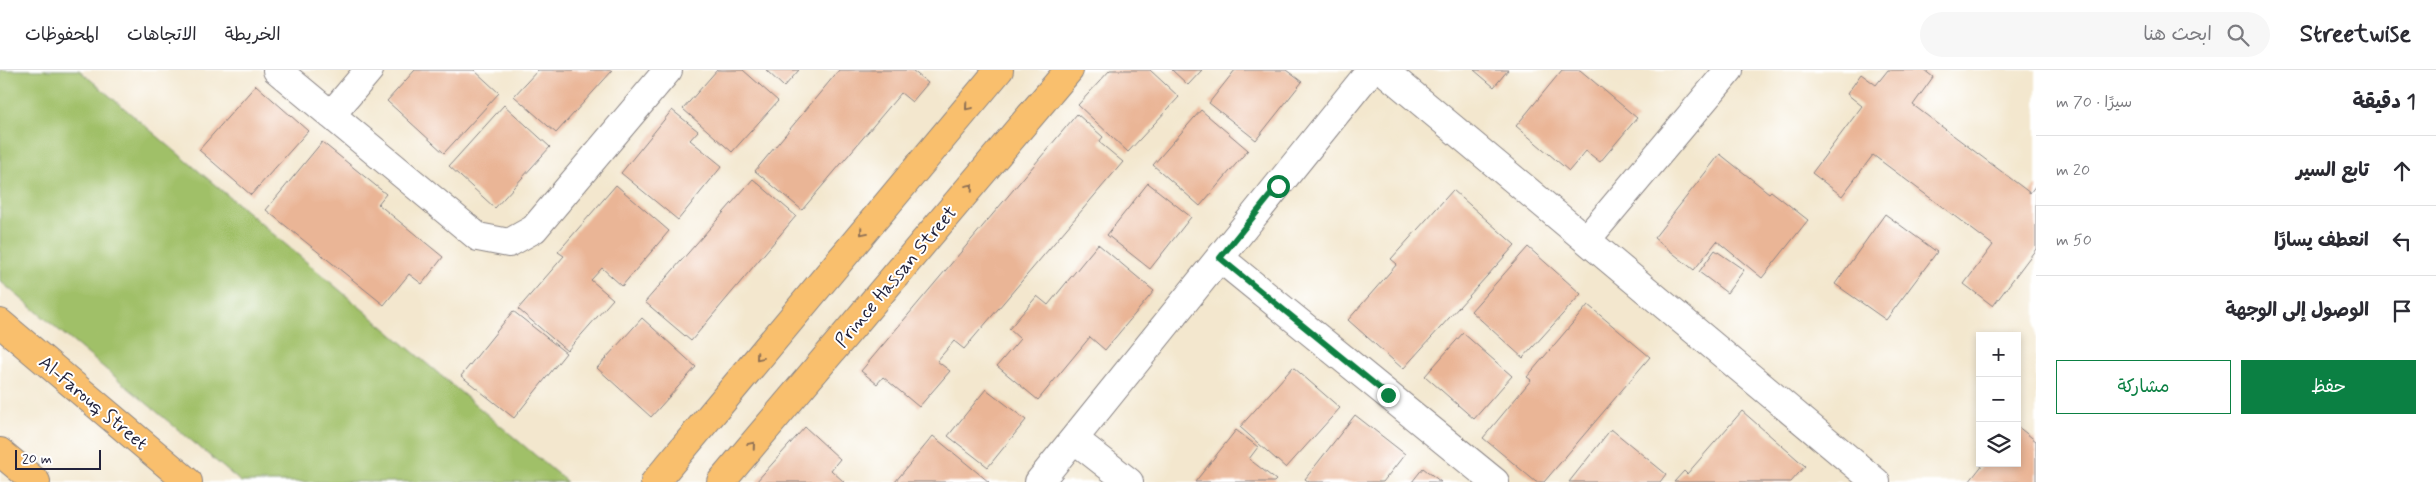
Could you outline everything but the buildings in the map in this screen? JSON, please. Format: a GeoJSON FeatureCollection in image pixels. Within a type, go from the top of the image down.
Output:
{"type":"FeatureCollection","features":[{"type":"Feature","properties":{"kind":"main road"},"geometry":{"type":"LineString","coordinates":[[655,482],[999,70]]}},
{"type":"Feature","properties":{"kind":"main road","name":"Prince Hassan Street"},"geometry":{"type":"LineString","coordinates":[[721,482],[1069,70]]}},
{"type":"Feature","properties":{"kind":"main road","name":"Al-Farouq Street"},"geometry":{"type":"LineString","coordinates":[[0,323],[188,482]]}},
{"type":"Feature","properties":{"kind":"main road"},"geometry":{"type":"LineString","coordinates":[[0,452],[36,482]]}},
{"type":"Feature","properties":{"kind":"street"},"geometry":{"type":"LineString","coordinates":[[277,70],[478,236],[508,243],[534,229],[668,70]]}},
{"type":"Feature","properties":{"kind":"street"},"geometry":{"type":"LineString","coordinates":[[331,115],[369,70]]}},
{"type":"Feature","properties":{"kind":"street"},"geometry":{"type":"LineString","coordinates":[[1039,482],[1371,70]]}},
{"type":"Feature","properties":{"kind":"street"},"geometry":{"type":"LineString","coordinates":[[1383,70],[1876,482]]}},
{"type":"Feature","properties":{"kind":"street"},"geometry":{"type":"LineString","coordinates":[[1587,239],[1729,70]]}},
{"type":"Feature","properties":{"kind":"street"},"geometry":{"type":"LineString","coordinates":[[1220,258],[1495,482]]}},
{"type":"Feature","properties":{"kind":"street"},"geometry":{"type":"LineString","coordinates":[[1074,439],[1129,482]]}},
{"type":"Feature","properties":{"kind":"green space"},"geometry":{"type":"Polygon","coordinates":[[[0,70],[79,70],[567,482],[241,482],[0,281],[0,70]]]}},
{"type":"Feature","properties":{"kind":"route"},"geometry":{"type":"LineString","coordinates":[[1278,186],[1220,258],[1388,395]]}}]}
